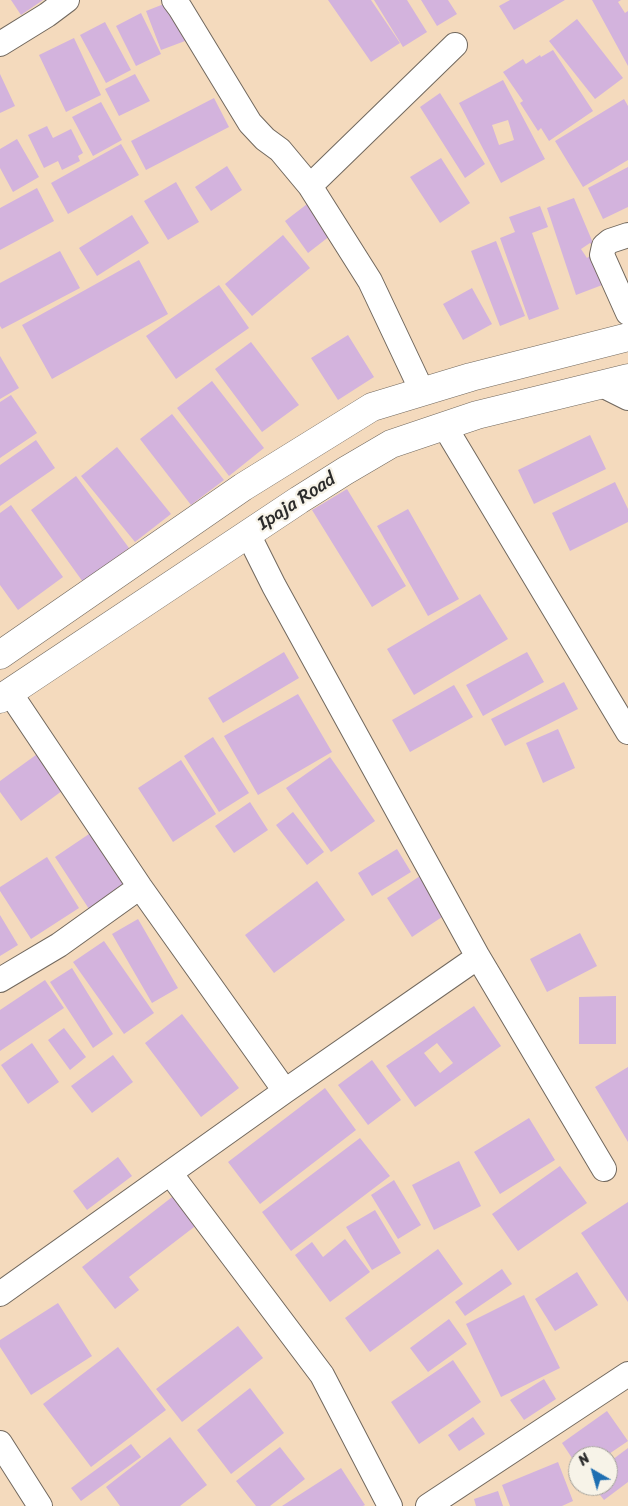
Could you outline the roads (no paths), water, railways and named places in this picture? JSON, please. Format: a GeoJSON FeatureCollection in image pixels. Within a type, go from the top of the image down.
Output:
{"type":"FeatureCollection","features":[{"type":"Feature","properties":{"kind":"main road"},"geometry":{"type":"LineString","coordinates":[[3,647],[244,487],[372,408],[471,376],[628,337]]}},
{"type":"Feature","properties":{"kind":"main road","name":"Ipaja Road"},"geometry":{"type":"LineString","coordinates":[[5,696],[248,534],[345,471],[391,444],[477,416],[628,378]]}},
{"type":"Feature","properties":{"kind":"street"},"geometry":{"type":"LineString","coordinates":[[0,44],[47,15],[67,0]]}},
{"type":"Feature","properties":{"kind":"street"},"geometry":{"type":"LineString","coordinates":[[174,0],[250,123],[265,140],[280,150],[310,186],[370,281],[422,391]]}},
{"type":"Feature","properties":{"kind":"street"},"geometry":{"type":"LineString","coordinates":[[310,186],[455,45]]}},
{"type":"Feature","properties":{"kind":"street"},"geometry":{"type":"LineString","coordinates":[[628,235],[610,241],[604,246],[602,254],[628,314]]}},
{"type":"Feature","properties":{"kind":"street"},"geometry":{"type":"LineString","coordinates":[[602,385],[628,398]]}},
{"type":"Feature","properties":{"kind":"street"},"geometry":{"type":"LineString","coordinates":[[445,427],[628,732]]}},
{"type":"Feature","properties":{"kind":"street"},"geometry":{"type":"LineString","coordinates":[[248,534],[274,586],[478,957],[604,1169]]}},
{"type":"Feature","properties":{"kind":"street"},"geometry":{"type":"LineString","coordinates":[[5,696],[285,1091]]}},
{"type":"Feature","properties":{"kind":"street"},"geometry":{"type":"LineString","coordinates":[[0,980],[59,945],[140,887]]}},
{"type":"Feature","properties":{"kind":"street"},"geometry":{"type":"LineString","coordinates":[[0,1294],[285,1091],[478,957]]}},
{"type":"Feature","properties":{"kind":"street"},"geometry":{"type":"LineString","coordinates":[[170,1173],[322,1375],[390,1506]]}},
{"type":"Feature","properties":{"kind":"street"},"geometry":{"type":"LineString","coordinates":[[428,1506],[628,1374]]}},
{"type":"Feature","properties":{"kind":"street"},"geometry":{"type":"LineString","coordinates":[[0,1444],[40,1506]]}}]}
